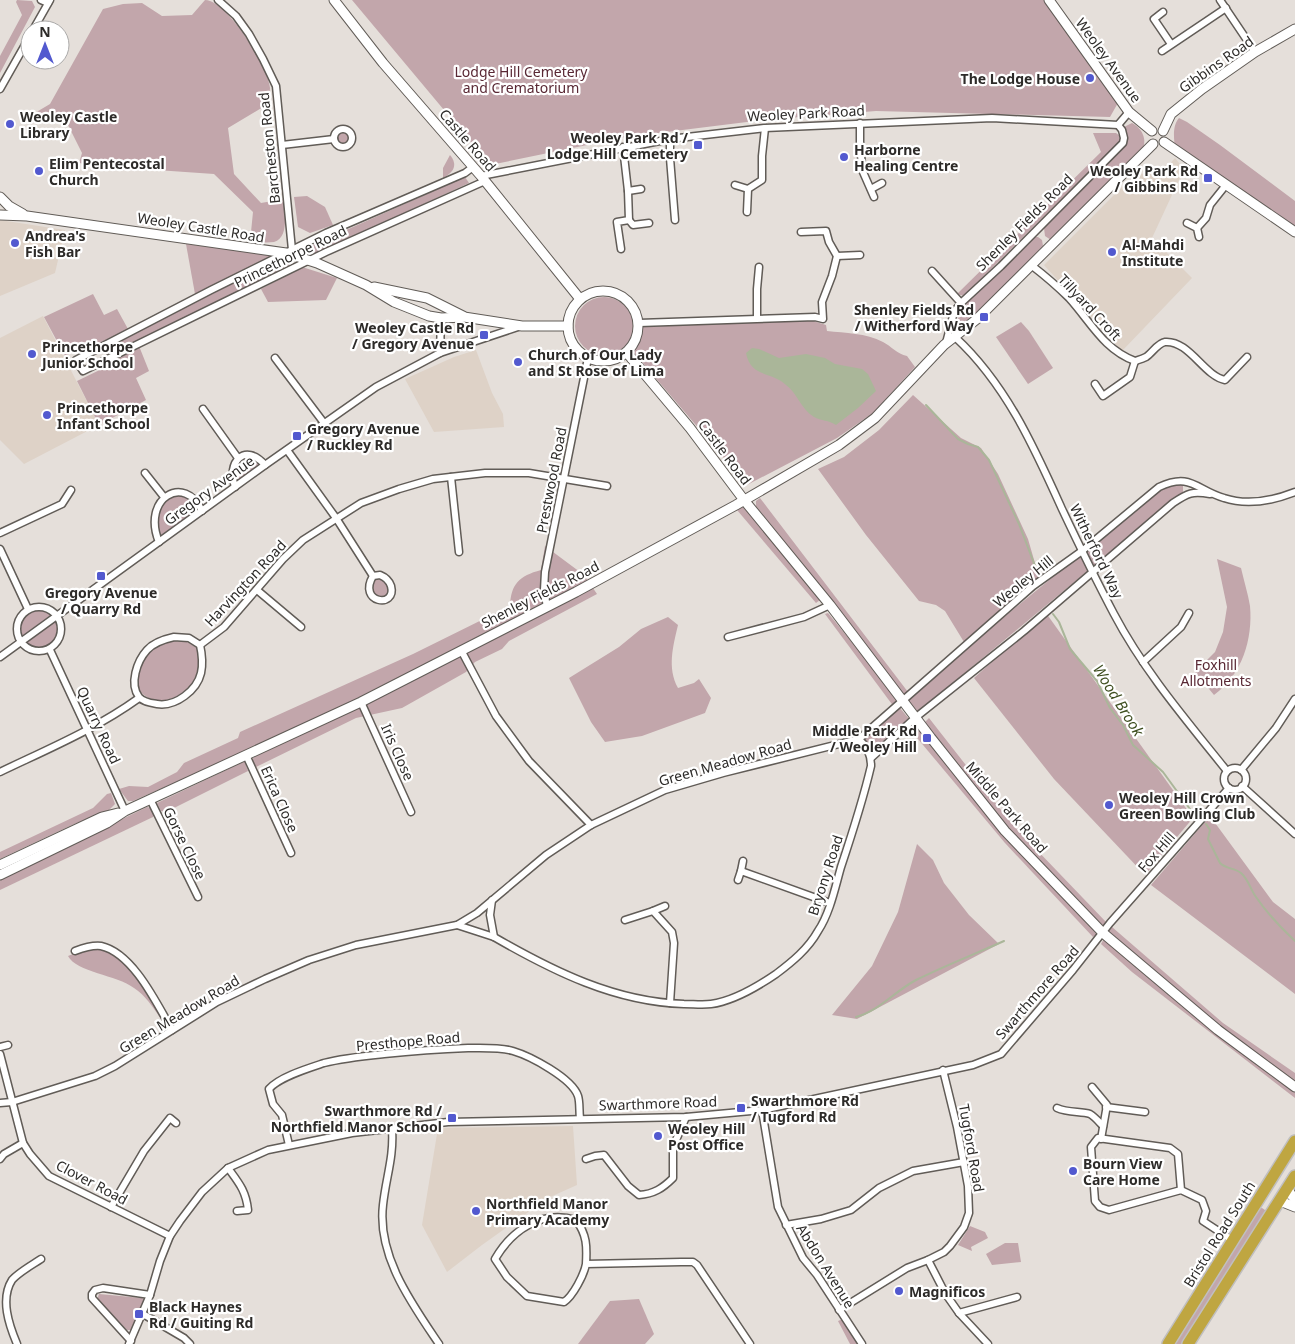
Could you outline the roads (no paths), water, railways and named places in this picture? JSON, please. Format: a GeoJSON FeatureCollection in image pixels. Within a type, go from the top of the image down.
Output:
{"type":"FeatureCollection","features":[{"type":"Feature","properties":{"kind":"highway","name":"Bristol Road South"},"geometry":{"type":"LineString","coordinates":[[1168,1344],[1295,1141]]}},
{"type":"Feature","properties":{"kind":"highway"},"geometry":{"type":"LineString","coordinates":[[1278,1168],[1284,1177],[1294,1177]]}},
{"type":"Feature","properties":{"kind":"highway"},"geometry":{"type":"LineString","coordinates":[[1188,1344],[1294,1177]]}},
{"type":"Feature","properties":{"kind":"highway"},"geometry":{"type":"LineString","coordinates":[[1280,1201],[1270,1197],[1268,1185],[1280,1182],[1287,1188]]}},
{"type":"Feature","properties":{"kind":"highway"},"geometry":{"type":"LineString","coordinates":[[1256,1203],[1266,1204],[1272,1212]]}},
{"type":"Feature","properties":{"kind":"street"},"geometry":{"type":"LineString","coordinates":[[39,20],[49,1],[41,0]]}},
{"type":"Feature","properties":{"kind":"street","name":"Barcheston Road"},"geometry":{"type":"LineString","coordinates":[[218,0],[236,16],[249,34],[276,86],[289,252]]}},
{"type":"Feature","properties":{"kind":"street","name":"Castle Road"},"geometry":{"type":"LineString","coordinates":[[334,0],[383,63],[483,178],[580,299]]}},
{"type":"Feature","properties":{"kind":"street","name":"Weoley Avenue"},"geometry":{"type":"LineString","coordinates":[[1049,0],[1129,112],[1152,131]]}},
{"type":"Feature","properties":{"kind":"street"},"geometry":{"type":"LineString","coordinates":[[1220,0],[1254,52]]}},
{"type":"Feature","properties":{"kind":"street"},"geometry":{"type":"LineString","coordinates":[[1162,51],[1226,8]]}},
{"type":"Feature","properties":{"kind":"street"},"geometry":{"type":"LineString","coordinates":[[1163,12],[1154,19],[1171,44]]}},
{"type":"Feature","properties":{"kind":"street","name":"Gibbins Road"},"geometry":{"type":"LineString","coordinates":[[1163,131],[1171,114],[1202,89],[1254,52],[1295,29]]}},
{"type":"Feature","properties":{"kind":"street"},"geometry":{"type":"LineString","coordinates":[[0,89],[20,54]]}},
{"type":"Feature","properties":{"kind":"street"},"geometry":{"type":"LineString","coordinates":[[1118,125],[1129,112]]}},
{"type":"Feature","properties":{"kind":"street","name":"Weoley Park Road"},"geometry":{"type":"LineString","coordinates":[[483,178],[624,147],[670,139],[765,128],[992,118],[1118,125]]}},
{"type":"Feature","properties":{"kind":"street"},"geometry":{"type":"LineString","coordinates":[[860,123],[860,148],[863,172],[874,197]]}},
{"type":"Feature","properties":{"kind":"street","name":"Shenley Fields Road"},"geometry":{"type":"LineString","coordinates":[[946,344],[954,312],[961,303],[1001,266],[1122,143],[1124,138],[1122,130],[1118,125]]}},
{"type":"Feature","properties":{"kind":"street"},"geometry":{"type":"LineString","coordinates":[[735,185],[748,188],[762,180],[765,128]]}},
{"type":"Feature","properties":{"kind":"street"},"geometry":{"type":"LineString","coordinates":[[1158,129],[1163,131],[1165,135],[1164,142],[1158,145],[1153,144],[1149,138],[1152,131],[1158,129]]}},
{"type":"Feature","properties":{"kind":"street"},"geometry":{"type":"LineString","coordinates":[[282,145],[334,139]]}},
{"type":"Feature","properties":{"kind":"street"},"geometry":{"type":"LineString","coordinates":[[670,139],[675,220]]}},
{"type":"Feature","properties":{"kind":"street"},"geometry":{"type":"LineString","coordinates":[[1164,142],[1295,232]]}},
{"type":"Feature","properties":{"kind":"street","name":"Shenley Fields Road"},"geometry":{"type":"LineString","coordinates":[[0,875],[107,823],[125,811],[150,799],[361,702],[547,607],[744,500],[839,445],[868,424],[946,344],[977,320],[1153,144]]}},
{"type":"Feature","properties":{"kind":"street"},"geometry":{"type":"LineString","coordinates":[[624,147],[629,220],[633,224],[649,223]]}},
{"type":"Feature","properties":{"kind":"street","name":"Princethorpe Road"},"geometry":{"type":"LineString","coordinates":[[473,167],[464,173],[326,233],[76,360],[82,371],[308,260],[483,178]]}},
{"type":"Feature","properties":{"kind":"street"},"geometry":{"type":"LineString","coordinates":[[871,189],[882,183]]}},
{"type":"Feature","properties":{"kind":"street"},"geometry":{"type":"LineString","coordinates":[[1197,228],[1206,218],[1210,205],[1226,185]]}},
{"type":"Feature","properties":{"kind":"street"},"geometry":{"type":"LineString","coordinates":[[747,212],[748,188]]}},
{"type":"Feature","properties":{"kind":"street"},"geometry":{"type":"LineString","coordinates":[[628,191],[641,189]]}},
{"type":"Feature","properties":{"kind":"street","name":"Weoley Castle Road"},"geometry":{"type":"LineString","coordinates":[[0,197],[9,206],[27,216]]}},
{"type":"Feature","properties":{"kind":"street","name":"Weoley Castle Road"},"geometry":{"type":"LineString","coordinates":[[0,215],[27,216],[289,252],[366,285],[394,302],[423,314],[441,318],[464,317],[522,326],[568,326]]}},
{"type":"Feature","properties":{"kind":"street"},"geometry":{"type":"LineString","coordinates":[[621,249],[617,222],[629,220]]}},
{"type":"Feature","properties":{"kind":"street"},"geometry":{"type":"LineString","coordinates":[[1187,223],[1197,228]]}},
{"type":"Feature","properties":{"kind":"street"},"geometry":{"type":"LineString","coordinates":[[1197,228],[1199,237]]}},
{"type":"Feature","properties":{"kind":"street"},"geometry":{"type":"LineString","coordinates":[[639,323],[757,318],[815,317],[823,319],[822,302],[837,256],[829,242],[826,231],[801,232]]}},
{"type":"Feature","properties":{"kind":"street"},"geometry":{"type":"LineString","coordinates":[[837,256],[860,255]]}},
{"type":"Feature","properties":{"kind":"street","name":"Tillyard Croft"},"geometry":{"type":"LineString","coordinates":[[1031,265],[1068,298],[1112,349],[1123,357],[1135,361]]}},
{"type":"Feature","properties":{"kind":"street"},"geometry":{"type":"LineString","coordinates":[[757,318],[756,297],[759,267]]}},
{"type":"Feature","properties":{"kind":"street"},"geometry":{"type":"LineString","coordinates":[[932,270],[961,303]]}},
{"type":"Feature","properties":{"kind":"street","name":"Weoley Castle Road"},"geometry":{"type":"LineString","coordinates":[[366,285],[427,298],[464,317]]}},
{"type":"Feature","properties":{"kind":"street"},"geometry":{"type":"LineString","coordinates":[[607,291],[620,295],[631,304],[638,316],[639,323],[636,341],[627,353],[611,361],[596,361],[588,358],[576,348],[571,342],[568,326],[571,312],[580,299],[593,292],[607,291]]}},
{"type":"Feature","properties":{"kind":"street"},"geometry":{"type":"LineString","coordinates":[[440,353],[441,318]]}},
{"type":"Feature","properties":{"kind":"street","name":"Gregory Avenue"},"geometry":{"type":"LineString","coordinates":[[0,657],[376,387],[440,353],[522,326]]}},
{"type":"Feature","properties":{"kind":"street","name":"Witherford Way"},"geometry":{"type":"LineString","coordinates":[[955,337],[987,374],[1012,408],[1029,437],[1082,551],[1115,616],[1143,662],[1227,771]]}},
{"type":"Feature","properties":{"kind":"street"},"geometry":{"type":"LineString","coordinates":[[1095,384],[1102,396],[1130,377],[1135,361],[1145,357],[1160,344],[1166,342],[1176,344],[1194,356],[1218,378],[1224,380],[1247,357]]}},
{"type":"Feature","properties":{"kind":"street"},"geometry":{"type":"LineString","coordinates":[[102,347],[107,359]]}},
{"type":"Feature","properties":{"kind":"street","name":"Castle Road"},"geometry":{"type":"LineString","coordinates":[[627,353],[690,428],[744,500]]}},
{"type":"Feature","properties":{"kind":"street"},"geometry":{"type":"LineString","coordinates":[[275,358],[324,424]]}},
{"type":"Feature","properties":{"kind":"street","name":"Prestwood Road"},"geometry":{"type":"LineString","coordinates":[[547,607],[544,590],[546,572],[588,358]]}},
{"type":"Feature","properties":{"kind":"street"},"geometry":{"type":"LineString","coordinates":[[203,409],[238,458]]}},
{"type":"Feature","properties":{"kind":"street"},"geometry":{"type":"LineString","coordinates":[[287,450],[336,518],[373,576]]}},
{"type":"Feature","properties":{"kind":"street"},"geometry":{"type":"LineString","coordinates":[[236,487],[232,473],[238,458],[246,455],[254,456],[265,465]]}},
{"type":"Feature","properties":{"kind":"street","name":"Harvington Road"},"geometry":{"type":"LineString","coordinates":[[200,645],[224,628],[284,558],[303,540],[361,503],[433,479],[485,472],[529,473],[607,486]]}},
{"type":"Feature","properties":{"kind":"street"},"geometry":{"type":"LineString","coordinates":[[145,473],[164,497]]}},
{"type":"Feature","properties":{"kind":"street"},"geometry":{"type":"LineString","coordinates":[[451,477],[459,552]]}},
{"type":"Feature","properties":{"kind":"street","name":"Weoley Hill"},"geometry":{"type":"LineString","coordinates":[[859,739],[1034,586],[1082,551],[1159,487],[1169,482],[1182,480],[1230,500],[1251,502],[1280,498],[1295,492]]}},
{"type":"Feature","properties":{"kind":"street"},"geometry":{"type":"LineString","coordinates":[[0,533],[62,504],[71,490]]}},
{"type":"Feature","properties":{"kind":"street","name":"Weoley Hill"},"geometry":{"type":"LineString","coordinates":[[915,718],[1024,631],[1161,513],[1184,496],[1195,491],[1216,495]]}},
{"type":"Feature","properties":{"kind":"street"},"geometry":{"type":"LineString","coordinates":[[159,542],[156,533],[155,511],[164,497],[171,494],[186,494],[198,502],[202,511]]}},
{"type":"Feature","properties":{"kind":"street","name":"Middle Park Road"},"geometry":{"type":"LineString","coordinates":[[744,500],[830,605],[915,718],[1006,831],[1103,933],[1218,1030],[1295,1086]]}},
{"type":"Feature","properties":{"kind":"street"},"geometry":{"type":"LineString","coordinates":[[0,549],[28,609]]}},
{"type":"Feature","properties":{"kind":"street"},"geometry":{"type":"LineString","coordinates":[[257,590],[301,628]]}},
{"type":"Feature","properties":{"kind":"street"},"geometry":{"type":"LineString","coordinates":[[728,637],[804,617],[830,605]]}},
{"type":"Feature","properties":{"kind":"street"},"geometry":{"type":"LineString","coordinates":[[37,607],[48,608],[58,617],[62,626],[61,636],[50,650],[36,652],[26,648],[18,636],[18,622],[28,609],[37,607]]}},
{"type":"Feature","properties":{"kind":"street"},"geometry":{"type":"LineString","coordinates":[[1143,662],[1181,627],[1189,613]]}},
{"type":"Feature","properties":{"kind":"street","name":"Harvington Road"},"geometry":{"type":"LineString","coordinates":[[174,637],[189,638],[200,645],[201,673],[195,686],[185,695],[174,702],[161,704],[146,702],[139,698],[135,688],[135,677],[139,664],[147,650],[161,640],[174,637]]}},
{"type":"Feature","properties":{"kind":"street","name":"Quarry Road"},"geometry":{"type":"LineString","coordinates":[[50,650],[61,670],[87,731],[125,811]]}},
{"type":"Feature","properties":{"kind":"street"},"geometry":{"type":"LineString","coordinates":[[461,650],[496,716],[524,754],[592,825]]}},
{"type":"Feature","properties":{"kind":"street"},"geometry":{"type":"LineString","coordinates":[[0,772],[87,731],[139,698]]}},
{"type":"Feature","properties":{"kind":"street"},"geometry":{"type":"LineString","coordinates":[[1241,770],[1276,728],[1295,699]]}},
{"type":"Feature","properties":{"kind":"street","name":"Iris Close"},"geometry":{"type":"LineString","coordinates":[[361,702],[410,812]]}},
{"type":"Feature","properties":{"kind":"street"},"geometry":{"type":"LineString","coordinates":[[859,739],[866,746],[871,758],[915,718]]}},
{"type":"Feature","properties":{"kind":"street","name":"Green Meadow Road"},"geometry":{"type":"LineString","coordinates":[[0,1104],[95,1076],[115,1066],[217,1002],[309,960],[356,945],[457,925],[477,913],[546,855],[592,825],[665,790],[768,761],[859,739]]}},
{"type":"Feature","properties":{"kind":"street","name":"Erica Close"},"geometry":{"type":"LineString","coordinates":[[246,755],[291,853]]}},
{"type":"Feature","properties":{"kind":"street","name":"Bryony Road"},"geometry":{"type":"LineString","coordinates":[[494,937],[526,956],[600,989],[627,997],[670,1003],[711,1004],[738,996],[764,982],[790,964],[819,931],[830,903],[867,783],[871,758]]}},
{"type":"Feature","properties":{"kind":"street"},"geometry":{"type":"LineString","coordinates":[[1232,768],[1241,770],[1245,777],[1245,782],[1242,786],[1236,789],[1228,788],[1224,779],[1227,771],[1232,768]]}},
{"type":"Feature","properties":{"kind":"street"},"geometry":{"type":"LineString","coordinates":[[1242,786],[1295,834]]}},
{"type":"Feature","properties":{"kind":"street","name":"Fox Hill"},"geometry":{"type":"LineString","coordinates":[[1103,933],[1228,788]]}},
{"type":"Feature","properties":{"kind":"street","name":"Gorse Close"},"geometry":{"type":"LineString","coordinates":[[150,799],[198,897]]}},
{"type":"Feature","properties":{"kind":"street","name":"Shenley Fields Road"},"geometry":{"type":"LineString","coordinates":[[0,865],[102,817],[125,811]]}},
{"type":"Feature","properties":{"kind":"street"},"geometry":{"type":"LineString","coordinates":[[738,880],[743,861]]}},
{"type":"Feature","properties":{"kind":"street"},"geometry":{"type":"LineString","coordinates":[[741,871],[830,903]]}},
{"type":"Feature","properties":{"kind":"street"},"geometry":{"type":"LineString","coordinates":[[492,900],[490,915],[494,937]]}},
{"type":"Feature","properties":{"kind":"street"},"geometry":{"type":"LineString","coordinates":[[625,920],[665,906]]}},
{"type":"Feature","properties":{"kind":"street"},"geometry":{"type":"LineString","coordinates":[[653,911],[672,932],[674,943],[670,1003]]}},
{"type":"Feature","properties":{"kind":"street","name":"Green Meadow Road"},"geometry":{"type":"LineString","coordinates":[[457,925],[494,937]]}},
{"type":"Feature","properties":{"kind":"street","name":"Swarthmore Road"},"geometry":{"type":"LineString","coordinates":[[130,1343],[143,1314],[170,1236],[180,1221],[202,1192],[228,1168],[268,1150],[352,1133],[448,1122],[686,1117],[762,1110],[973,1065],[1001,1054],[1103,933]]}},
{"type":"Feature","properties":{"kind":"street"},"geometry":{"type":"LineString","coordinates":[[75,951],[100,946],[114,951],[133,968],[172,1030]]}},
{"type":"Feature","properties":{"kind":"street"},"geometry":{"type":"LineString","coordinates":[[0,1047],[8,1044]]}},
{"type":"Feature","properties":{"kind":"street","name":"Presthope Road"},"geometry":{"type":"LineString","coordinates":[[289,1145],[282,1115],[273,1104],[270,1090],[272,1086],[285,1078],[324,1063],[367,1056],[437,1049],[477,1048],[512,1050],[564,1079],[578,1096],[580,1118]]}},
{"type":"Feature","properties":{"kind":"street","name":"Clover Road"},"geometry":{"type":"LineString","coordinates":[[0,1054],[23,1142],[30,1154],[50,1176],[170,1236]]}},
{"type":"Feature","properties":{"kind":"street","name":"Tugford Road"},"geometry":{"type":"LineString","coordinates":[[839,1310],[907,1268],[928,1260],[950,1246],[964,1227],[969,1213],[968,1186],[943,1070]]}},
{"type":"Feature","properties":{"kind":"street"},"geometry":{"type":"LineString","coordinates":[[1092,1087],[1107,1105],[1100,1138]]}},
{"type":"Feature","properties":{"kind":"street"},"geometry":{"type":"LineString","coordinates":[[1106,1107],[1145,1112]]}},
{"type":"Feature","properties":{"kind":"street"},"geometry":{"type":"LineString","coordinates":[[1057,1108],[1071,1113],[1088,1114],[1103,1126]]}},
{"type":"Feature","properties":{"kind":"street","name":"Abdon Avenue"},"geometry":{"type":"LineString","coordinates":[[762,1110],[778,1207],[803,1258],[817,1275],[862,1344]]}},
{"type":"Feature","properties":{"kind":"street"},"geometry":{"type":"LineString","coordinates":[[111,1207],[144,1151],[168,1116],[176,1123]]}},
{"type":"Feature","properties":{"kind":"street"},"geometry":{"type":"LineString","coordinates":[[586,1159],[604,1155],[628,1186],[639,1195],[649,1194],[663,1188],[673,1178],[672,1147],[686,1117]]}},
{"type":"Feature","properties":{"kind":"street"},"geometry":{"type":"LineString","coordinates":[[392,1128],[393,1144],[382,1205],[382,1228],[385,1246],[398,1277],[415,1309],[440,1344]]}},
{"type":"Feature","properties":{"kind":"street"},"geometry":{"type":"LineString","coordinates":[[1182,1190],[1178,1154],[1170,1148],[1100,1138],[1091,1147],[1095,1202],[1100,1207],[1109,1210],[1182,1190],[1202,1200],[1206,1211],[1203,1220],[1232,1240]]}},
{"type":"Feature","properties":{"kind":"street"},"geometry":{"type":"LineString","coordinates":[[0,1159],[4,1154],[23,1142]]}},
{"type":"Feature","properties":{"kind":"street"},"geometry":{"type":"LineString","coordinates":[[786,1225],[821,1219],[851,1210],[879,1188],[913,1171],[964,1162]]}},
{"type":"Feature","properties":{"kind":"street"},"geometry":{"type":"LineString","coordinates":[[228,1168],[245,1190],[248,1201],[248,1210],[237,1211]]}},
{"type":"Feature","properties":{"kind":"street"},"geometry":{"type":"LineString","coordinates":[[1287,1188],[1295,1200]]}},
{"type":"Feature","properties":{"kind":"street"},"geometry":{"type":"LineString","coordinates":[[1280,1201],[1295,1207]]}},
{"type":"Feature","properties":{"kind":"street"},"geometry":{"type":"LineString","coordinates":[[554,1216],[576,1220],[584,1231],[587,1250],[586,1264],[582,1277],[564,1302],[527,1296],[506,1277],[495,1259],[512,1236],[540,1219],[554,1216]]}},
{"type":"Feature","properties":{"kind":"street"},"geometry":{"type":"LineString","coordinates":[[17,1344],[5,1313],[8,1288],[13,1279],[41,1259]]}},
{"type":"Feature","properties":{"kind":"street"},"geometry":{"type":"LineString","coordinates":[[928,1260],[945,1294],[959,1313],[988,1344]]}},
{"type":"Feature","properties":{"kind":"street"},"geometry":{"type":"LineString","coordinates":[[586,1264],[687,1262],[697,1265],[750,1344]]}},
{"type":"Feature","properties":{"kind":"street"},"geometry":{"type":"LineString","coordinates":[[130,1343],[92,1298],[92,1294],[96,1290],[103,1288],[150,1295]]}},
{"type":"Feature","properties":{"kind":"street"},"geometry":{"type":"LineString","coordinates":[[959,1313],[1017,1297]]}},
{"type":"Feature","properties":{"kind":"street"},"geometry":{"type":"LineString","coordinates":[[143,1314],[184,1338],[190,1344]]}},
{"type":"Feature","properties":{"kind":"waterway","name":"Wood Brook"},"geometry":{"type":"LineString","coordinates":[[926,405],[958,439],[978,447],[989,460],[1019,524],[1040,579]]}},
{"type":"Feature","properties":{"kind":"waterway","name":"Wood Brook"},"geometry":{"type":"LineString","coordinates":[[1053,614],[1059,622],[1070,649],[1097,681],[1110,708],[1123,725],[1133,745],[1163,772],[1195,816]]}},
{"type":"Feature","properties":{"kind":"waterway","name":"Wood Brook"},"geometry":{"type":"LineString","coordinates":[[1206,824],[1210,830],[1208,839],[1220,863],[1239,871],[1244,876],[1265,909],[1295,941]]}},
{"type":"Feature","properties":{"kind":"waterway"},"geometry":{"type":"LineString","coordinates":[[856,1017],[880,1006],[916,980],[1004,941]]}},
{"type":"Feature","properties":{"kind":"place","name":"The Lodge House"},"geometry":{"type":"Point","coordinates":[1090,78]}},
{"type":"Feature","properties":{"kind":"place","name":"Weoley Castle Library"},"geometry":{"type":"Point","coordinates":[10,124]}},
{"type":"Feature","properties":{"kind":"place","name":"Weoley Park Rd / Lodge Hill Cemetery"},"geometry":{"type":"Point","coordinates":[698,145]}},
{"type":"Feature","properties":{"kind":"place","name":"Harborne Healing Centre"},"geometry":{"type":"Point","coordinates":[844,157]}},
{"type":"Feature","properties":{"kind":"place","name":"Elim Pentecostal Church"},"geometry":{"type":"Point","coordinates":[39,171]}},
{"type":"Feature","properties":{"kind":"place","name":"Weoley Park Rd / Gibbins Rd"},"geometry":{"type":"Point","coordinates":[1208,178]}},
{"type":"Feature","properties":{"kind":"place","name":"Andrea's Fish Bar"},"geometry":{"type":"Point","coordinates":[15,243]}},
{"type":"Feature","properties":{"kind":"place","name":"Al-Mahdi Institute"},"geometry":{"type":"Point","coordinates":[1112,252]}},
{"type":"Feature","properties":{"kind":"place","name":"Shenley Fields Rd / Witherford Way"},"geometry":{"type":"Point","coordinates":[984,317]}},
{"type":"Feature","properties":{"kind":"place","name":"Weoley Castle Rd / Gregory Avenue"},"geometry":{"type":"Point","coordinates":[484,335]}},
{"type":"Feature","properties":{"kind":"place","name":"Princethorpe Junior School"},"geometry":{"type":"Point","coordinates":[32,354]}},
{"type":"Feature","properties":{"kind":"place","name":"Church of Our Lady and St Rose of Lima"},"geometry":{"type":"Point","coordinates":[518,362]}},
{"type":"Feature","properties":{"kind":"place","name":"Princethorpe Infant School"},"geometry":{"type":"Point","coordinates":[47,415]}},
{"type":"Feature","properties":{"kind":"place","name":"Gregory Avenue / Ruckley Rd"},"geometry":{"type":"Point","coordinates":[297,436]}},
{"type":"Feature","properties":{"kind":"place","name":"Gregory Avenue / Quarry Rd"},"geometry":{"type":"Point","coordinates":[101,576]}},
{"type":"Feature","properties":{"kind":"place","name":"Middle Park Rd / Weoley Hill"},"geometry":{"type":"Point","coordinates":[927,738]}},
{"type":"Feature","properties":{"kind":"place","name":"Weoley Hill Crown Green Bowling Club"},"geometry":{"type":"Point","coordinates":[1109,805]}},
{"type":"Feature","properties":{"kind":"place","name":"Swarthmore Rd / Tugford Rd"},"geometry":{"type":"Point","coordinates":[741,1108]}},
{"type":"Feature","properties":{"kind":"place","name":"Swarthmore Rd / Northfield Manor School"},"geometry":{"type":"Point","coordinates":[452,1118]}},
{"type":"Feature","properties":{"kind":"place","name":"Weoley Hill Post Office"},"geometry":{"type":"Point","coordinates":[658,1136]}},
{"type":"Feature","properties":{"kind":"place","name":"Bourn View Care Home"},"geometry":{"type":"Point","coordinates":[1073,1171]}},
{"type":"Feature","properties":{"kind":"place","name":"Northfield Manor Primary Academy"},"geometry":{"type":"Point","coordinates":[476,1211]}},
{"type":"Feature","properties":{"kind":"place","name":"Magnificos"},"geometry":{"type":"Point","coordinates":[899,1291]}},
{"type":"Feature","properties":{"kind":"place","name":"Black Haynes Rd / Guiting Rd"},"geometry":{"type":"Point","coordinates":[139,1314]}},
{"type":"Feature","properties":{"kind":"park label","name":"Lodge Hill Cemetery and Crematorium"},"geometry":{"type":"Point","coordinates":[521,79]}},
{"type":"Feature","properties":{"kind":"park label","name":"Foxhill Allotments"},"geometry":{"type":"Point","coordinates":[1216,672]}}]}
